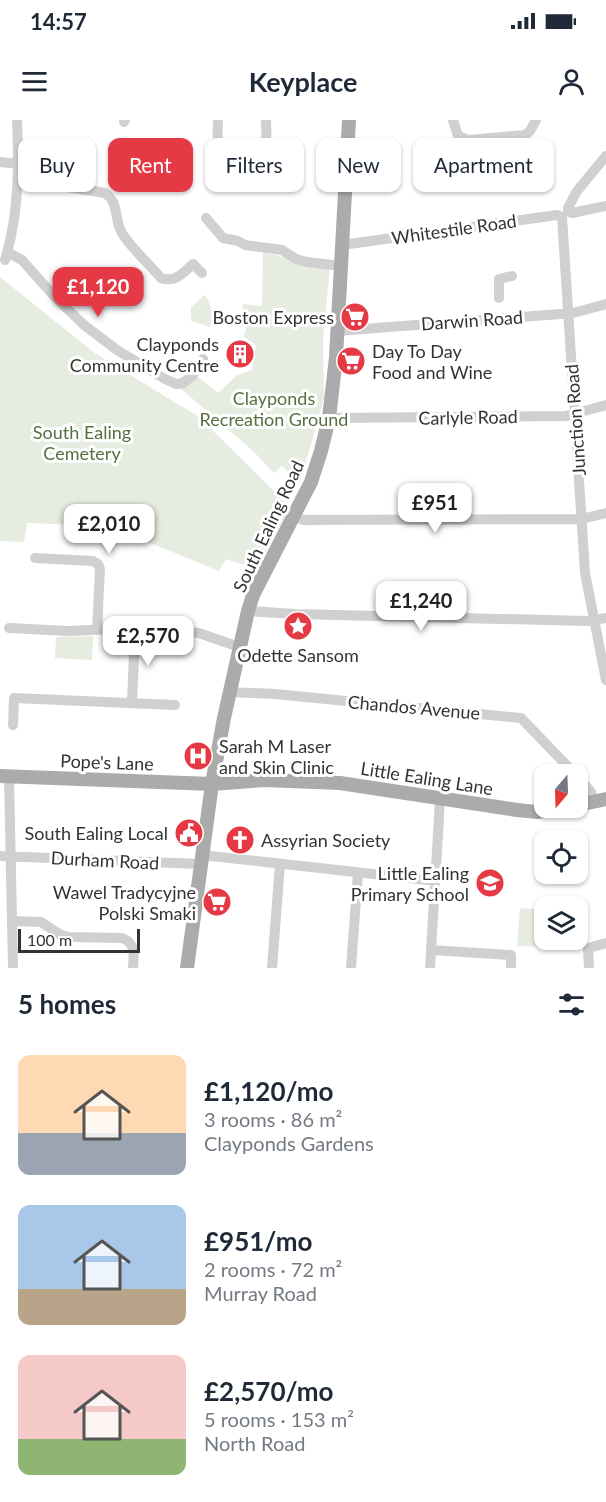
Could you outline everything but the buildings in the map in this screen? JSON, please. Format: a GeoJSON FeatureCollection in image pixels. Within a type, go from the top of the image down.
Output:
{"type":"FeatureCollection","features":[{"type":"Feature","properties":{"kind":"main road","name":"South Ealing Road"},"geometry":{"type":"LineString","coordinates":[[187,968],[212,784],[229,692],[248,611],[253,596],[311,482],[334,388],[349,120]]}},
{"type":"Feature","properties":{"kind":"main road","name":"Pope's Lane"},"geometry":{"type":"LineString","coordinates":[[5,776],[212,784]]}},
{"type":"Feature","properties":{"kind":"main road","name":"Little Ealing Lane"},"geometry":{"type":"LineString","coordinates":[[212,784],[264,780],[340,783],[440,800],[534,811]]}},
{"type":"Feature","properties":{"kind":"street"},"geometry":{"type":"LineString","coordinates":[[17,120],[18,142]]}},
{"type":"Feature","properties":{"kind":"street"},"geometry":{"type":"LineString","coordinates":[[218,120],[218,143],[221,150],[228,157],[247,160],[263,148],[266,120]]}},
{"type":"Feature","properties":{"kind":"street"},"geometry":{"type":"LineString","coordinates":[[453,120],[458,136],[468,140],[525,135],[536,120]]}},
{"type":"Feature","properties":{"kind":"street"},"geometry":{"type":"LineString","coordinates":[[566,215],[570,201],[606,156]]}},
{"type":"Feature","properties":{"kind":"street"},"geometry":{"type":"LineString","coordinates":[[0,162],[18,164]]}},
{"type":"Feature","properties":{"kind":"street"},"geometry":{"type":"LineString","coordinates":[[18,183],[16,215],[6,256],[22,260],[84,325],[117,350],[165,379],[176,384],[183,383],[192,376],[203,359]]}},
{"type":"Feature","properties":{"kind":"street"},"geometry":{"type":"LineString","coordinates":[[96,192],[110,196],[116,206],[122,234],[160,278],[166,280],[176,278],[194,264],[202,273]]}},
{"type":"Feature","properties":{"kind":"street","name":"Whitestile Road"},"geometry":{"type":"LineString","coordinates":[[342,245],[557,214],[566,215],[606,206]]}},
{"type":"Feature","properties":{"kind":"street","name":"Junction Road"},"geometry":{"type":"LineString","coordinates":[[566,215],[568,313],[585,573],[601,619],[606,680]]}},
{"type":"Feature","properties":{"kind":"street"},"geometry":{"type":"LineString","coordinates":[[206,218],[223,238],[245,245],[282,250],[296,259],[307,262],[341,266]]}},
{"type":"Feature","properties":{"kind":"street"},"geometry":{"type":"LineString","coordinates":[[500,307],[499,279],[512,276]]}},
{"type":"Feature","properties":{"kind":"street","name":"Darwin Road"},"geometry":{"type":"LineString","coordinates":[[338,331],[500,307],[568,313],[606,304]]}},
{"type":"Feature","properties":{"kind":"street","name":"Carlyle Road"},"geometry":{"type":"LineString","coordinates":[[328,418],[575,415],[606,405]]}},
{"type":"Feature","properties":{"kind":"street"},"geometry":{"type":"LineString","coordinates":[[294,517],[304,520],[581,519],[606,513]]}},
{"type":"Feature","properties":{"kind":"street"},"geometry":{"type":"LineString","coordinates":[[35,558],[93,561],[98,564],[100,569],[97,630]]}},
{"type":"Feature","properties":{"kind":"street"},"geometry":{"type":"LineString","coordinates":[[248,611],[307,615],[601,619]]}},
{"type":"Feature","properties":{"kind":"street"},"geometry":{"type":"LineString","coordinates":[[9,628],[199,633],[239,647]]}},
{"type":"Feature","properties":{"kind":"street"},"geometry":{"type":"LineString","coordinates":[[132,703],[135,630]]}},
{"type":"Feature","properties":{"kind":"street","name":"Chandos Avenue"},"geometry":{"type":"LineString","coordinates":[[229,692],[274,694],[521,718],[565,764]]}},
{"type":"Feature","properties":{"kind":"street"},"geometry":{"type":"LineString","coordinates":[[13,725],[14,698],[175,705]]}},
{"type":"Feature","properties":{"kind":"street"},"geometry":{"type":"LineString","coordinates":[[5,776],[5,856],[12,921],[13,968]]}},
{"type":"Feature","properties":{"kind":"street","name":"Chandos Avenue"},"geometry":{"type":"LineString","coordinates":[[588,789],[599,800]]}},
{"type":"Feature","properties":{"kind":"street"},"geometry":{"type":"LineString","coordinates":[[430,968],[440,800]]}},
{"type":"Feature","properties":{"kind":"street","name":"Durham Road"},"geometry":{"type":"LineString","coordinates":[[5,856],[280,864],[436,881]]}},
{"type":"Feature","properties":{"kind":"street"},"geometry":{"type":"LineString","coordinates":[[272,968],[280,864]]}},
{"type":"Feature","properties":{"kind":"street"},"geometry":{"type":"LineString","coordinates":[[351,968],[358,873]]}},
{"type":"Feature","properties":{"kind":"street"},"geometry":{"type":"LineString","coordinates":[[12,921],[41,922],[58,934],[68,937],[128,940],[134,949],[133,968]]}},
{"type":"Feature","properties":{"kind":"street"},"geometry":{"type":"LineString","coordinates":[[589,968],[588,948],[606,943]]}},
{"type":"Feature","properties":{"kind":"street"},"geometry":{"type":"LineString","coordinates":[[431,950],[511,955],[511,968]]}},
{"type":"Feature","properties":{"kind":"green space","name":"Clayponds Recreation Ground"},"geometry":{"type":"Polygon","coordinates":[[[263,252],[330,268],[323,338],[324,398],[300,483],[282,466],[274,473],[252,450],[180,388],[196,375],[218,393],[237,375],[252,370],[256,345],[244,337],[246,323],[242,310],[243,304],[262,306],[263,252]]]}},
{"type":"Feature","properties":{"kind":"green space","name":"South Ealing Cemetery"},"geometry":{"type":"Polygon","coordinates":[[[0,277],[96,354],[199,417],[290,507],[257,569],[226,559],[219,571],[109,526],[27,523],[24,542],[0,541],[0,277]]]}},
{"type":"Feature","properties":{"kind":"green space"},"geometry":{"type":"Polygon","coordinates":[[[205,295],[212,311],[210,327],[191,321],[191,307],[205,295]]]}},
{"type":"Feature","properties":{"kind":"green space"},"geometry":{"type":"Polygon","coordinates":[[[93,636],[92,660],[55,658],[56,637],[93,636]]]}},
{"type":"Feature","properties":{"kind":"green space"},"geometry":{"type":"Polygon","coordinates":[[[520,908],[534,909],[534,947],[517,946],[520,908]]]}},
{"type":"Feature","properties":{"kind":"place","name":"Boston Express"},"geometry":{"type":"Point","coordinates":[355,317]}},
{"type":"Feature","properties":{"kind":"place","name":"Clayponds Community Centre"},"geometry":{"type":"Point","coordinates":[240,354]}},
{"type":"Feature","properties":{"kind":"place","name":"Day To Day Food and Wine"},"geometry":{"type":"Point","coordinates":[351,361]}},
{"type":"Feature","properties":{"kind":"place","name":"Odette Sansom"},"geometry":{"type":"Point","coordinates":[298,626]}},
{"type":"Feature","properties":{"kind":"place","name":"Sarah M Laser and Skin Clinic"},"geometry":{"type":"Point","coordinates":[198,756]}},
{"type":"Feature","properties":{"kind":"place","name":"South Ealing Local"},"geometry":{"type":"Point","coordinates":[189,833]}},
{"type":"Feature","properties":{"kind":"place","name":"Assyrian Society"},"geometry":{"type":"Point","coordinates":[240,840]}},
{"type":"Feature","properties":{"kind":"place","name":"Little Ealing Primary School"},"geometry":{"type":"Point","coordinates":[490,883]}},
{"type":"Feature","properties":{"kind":"place","name":"Wawel Tradycyjne Polski Smaki"},"geometry":{"type":"Point","coordinates":[217,902]}}]}
